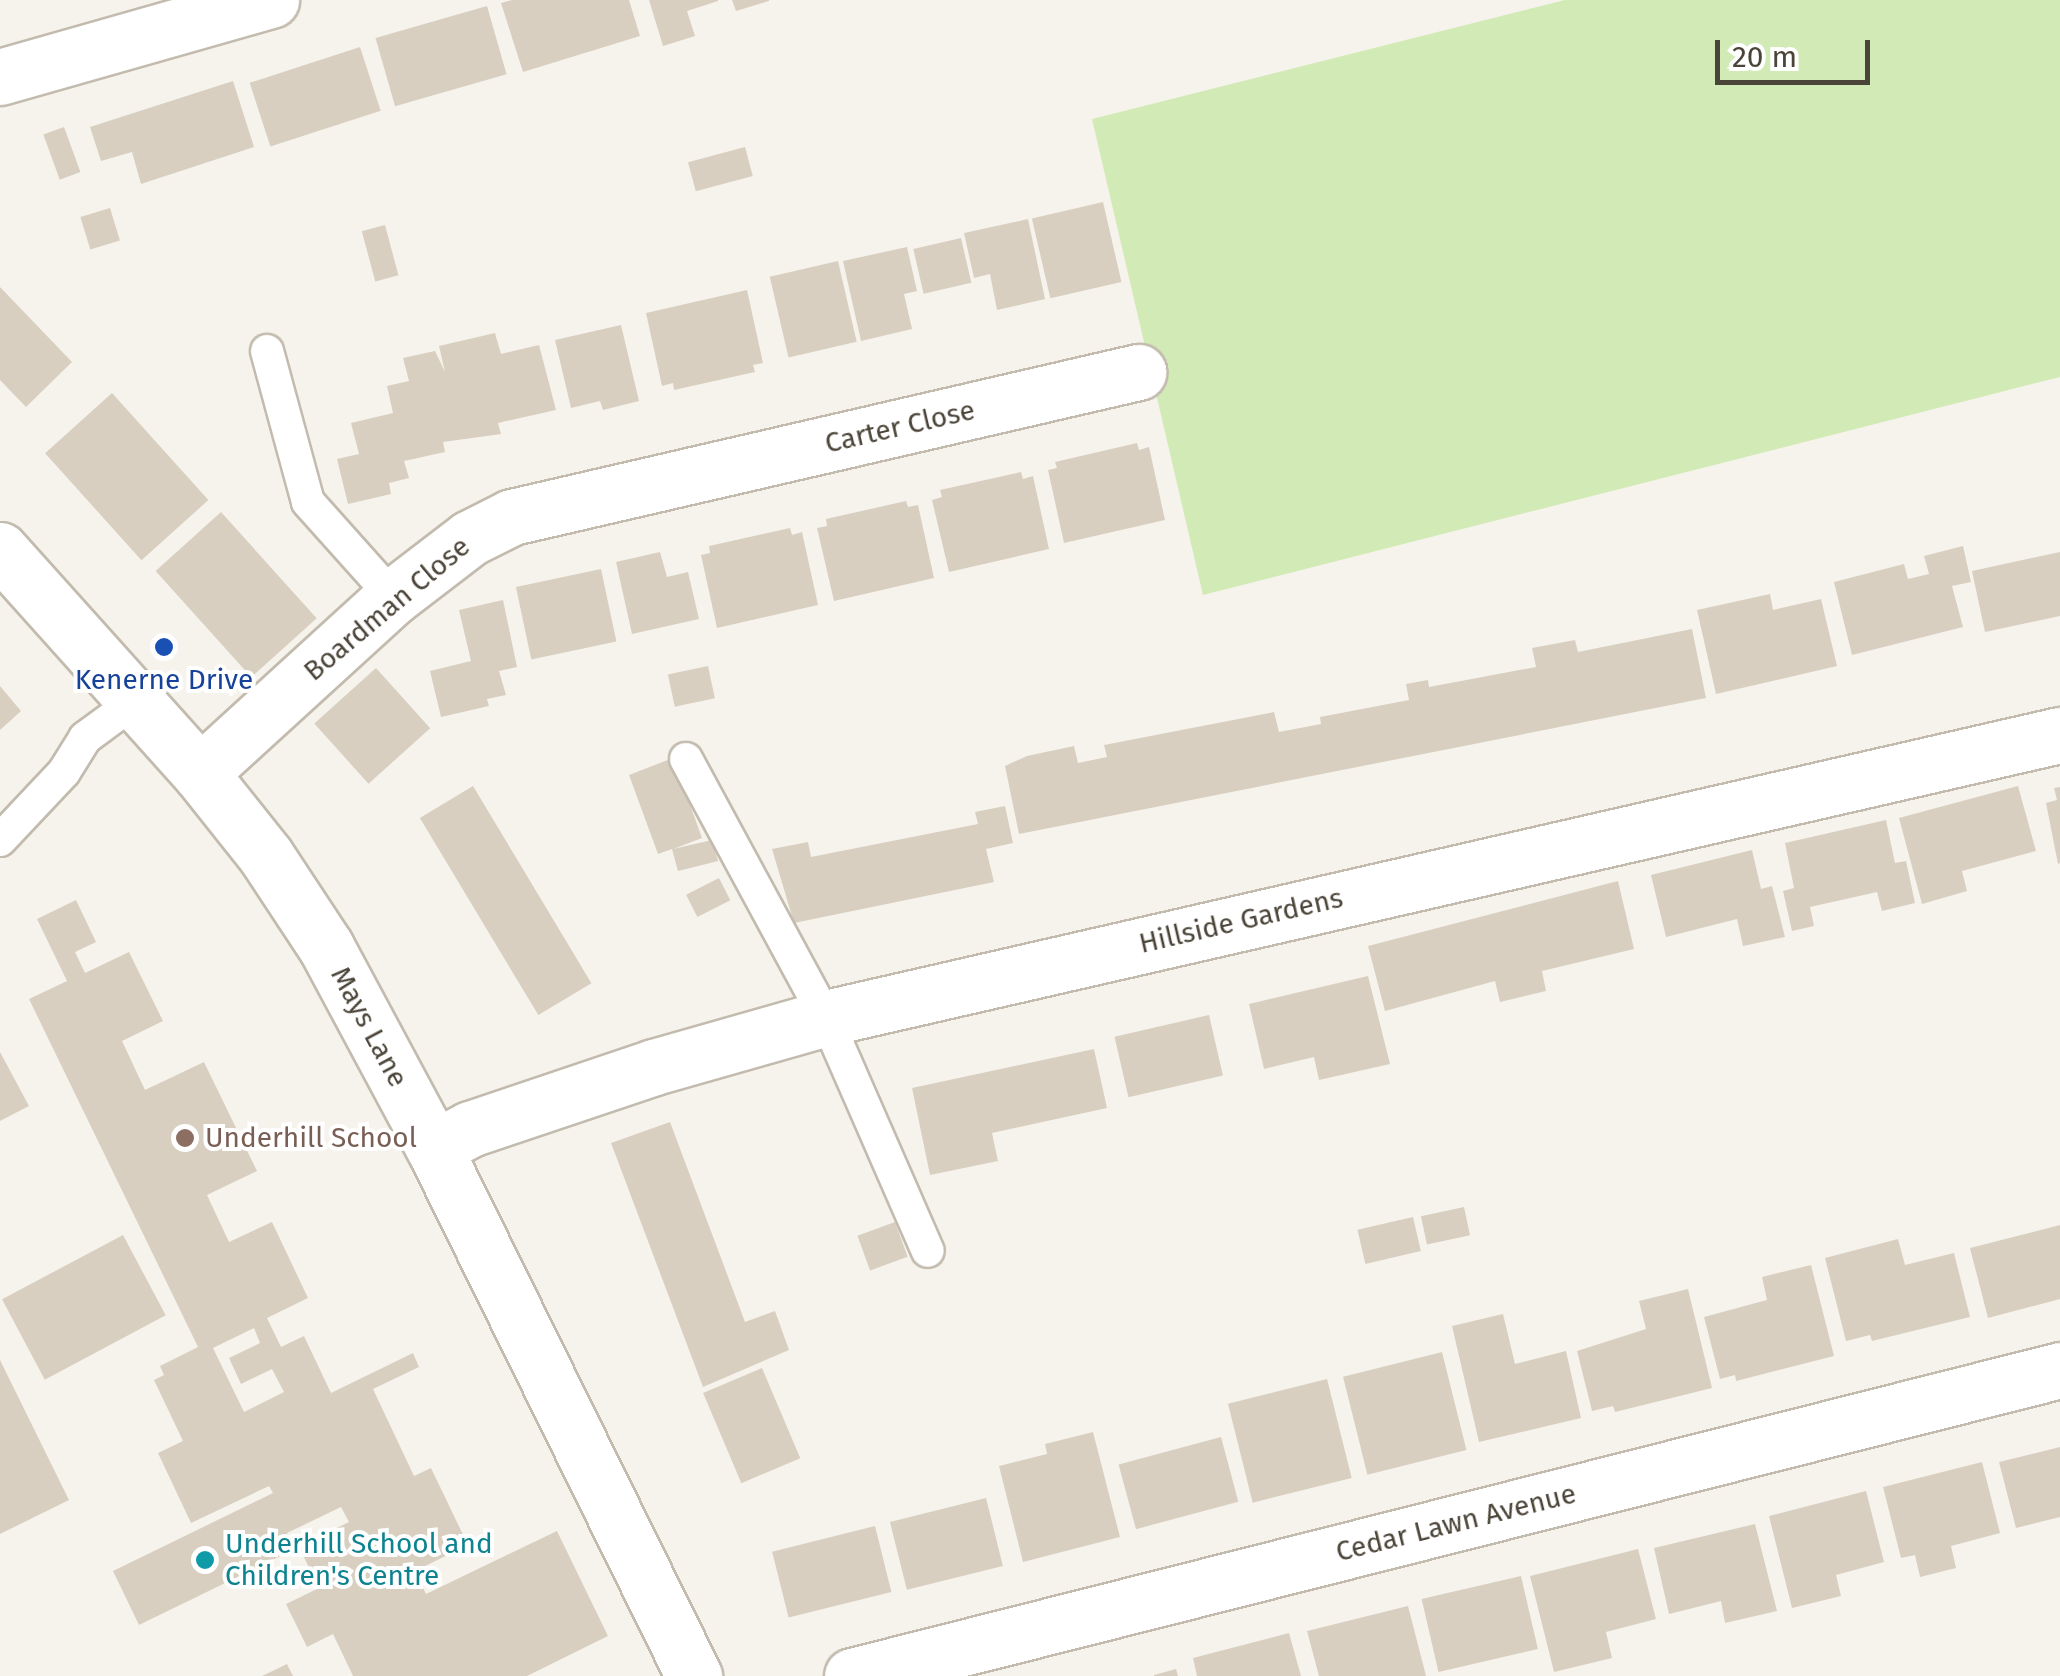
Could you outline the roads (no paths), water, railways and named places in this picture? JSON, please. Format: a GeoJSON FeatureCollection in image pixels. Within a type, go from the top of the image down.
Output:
{"type":"FeatureCollection","features":[{"type":"Feature","properties":{"kind":"street"},"geometry":{"type":"LineString","coordinates":[[0,77],[271,0]]}},
{"type":"Feature","properties":{"kind":"street","name":"Carter Close"},"geometry":{"type":"LineString","coordinates":[[661,482],[1138,372]]}},
{"type":"Feature","properties":{"kind":"street","name":"Boardman Close"},"geometry":{"type":"LineString","coordinates":[[200,773],[393,596],[470,538],[512,517],[661,482]]}},
{"type":"Feature","properties":{"kind":"street","name":"Mays Lane"},"geometry":{"type":"LineString","coordinates":[[0,550],[138,699],[200,773],[266,856],[326,947],[434,1148],[694,1676]]}},
{"type":"Feature","properties":{"kind":"street","name":"Hillside Gardens"},"geometry":{"type":"LineString","coordinates":[[434,1148],[470,1129],[654,1067],[826,1018],[2060,735]]}},
{"type":"Feature","properties":{"kind":"street","name":"Cedar Lawn Avenue"},"geometry":{"type":"LineString","coordinates":[[852,1676],[2060,1370]]}},
{"type":"Feature","properties":{"kind":"lane"},"geometry":{"type":"LineString","coordinates":[[267,351],[308,502],[393,596]]}},
{"type":"Feature","properties":{"kind":"lane"},"geometry":{"type":"LineString","coordinates":[[0,840],[64,772],[86,738],[138,699]]}},
{"type":"Feature","properties":{"kind":"lane"},"geometry":{"type":"LineString","coordinates":[[686,759],[826,1018],[928,1252]]}},
{"type":"Feature","properties":{"kind":"place","name":"Kenerne Drive"},"geometry":{"type":"Point","coordinates":[164,647]}},
{"type":"Feature","properties":{"kind":"place","name":"Underhill School"},"geometry":{"type":"Point","coordinates":[185,1138]}},
{"type":"Feature","properties":{"kind":"place","name":"Underhill School and Children's Centre"},"geometry":{"type":"Point","coordinates":[205,1560]}}]}
